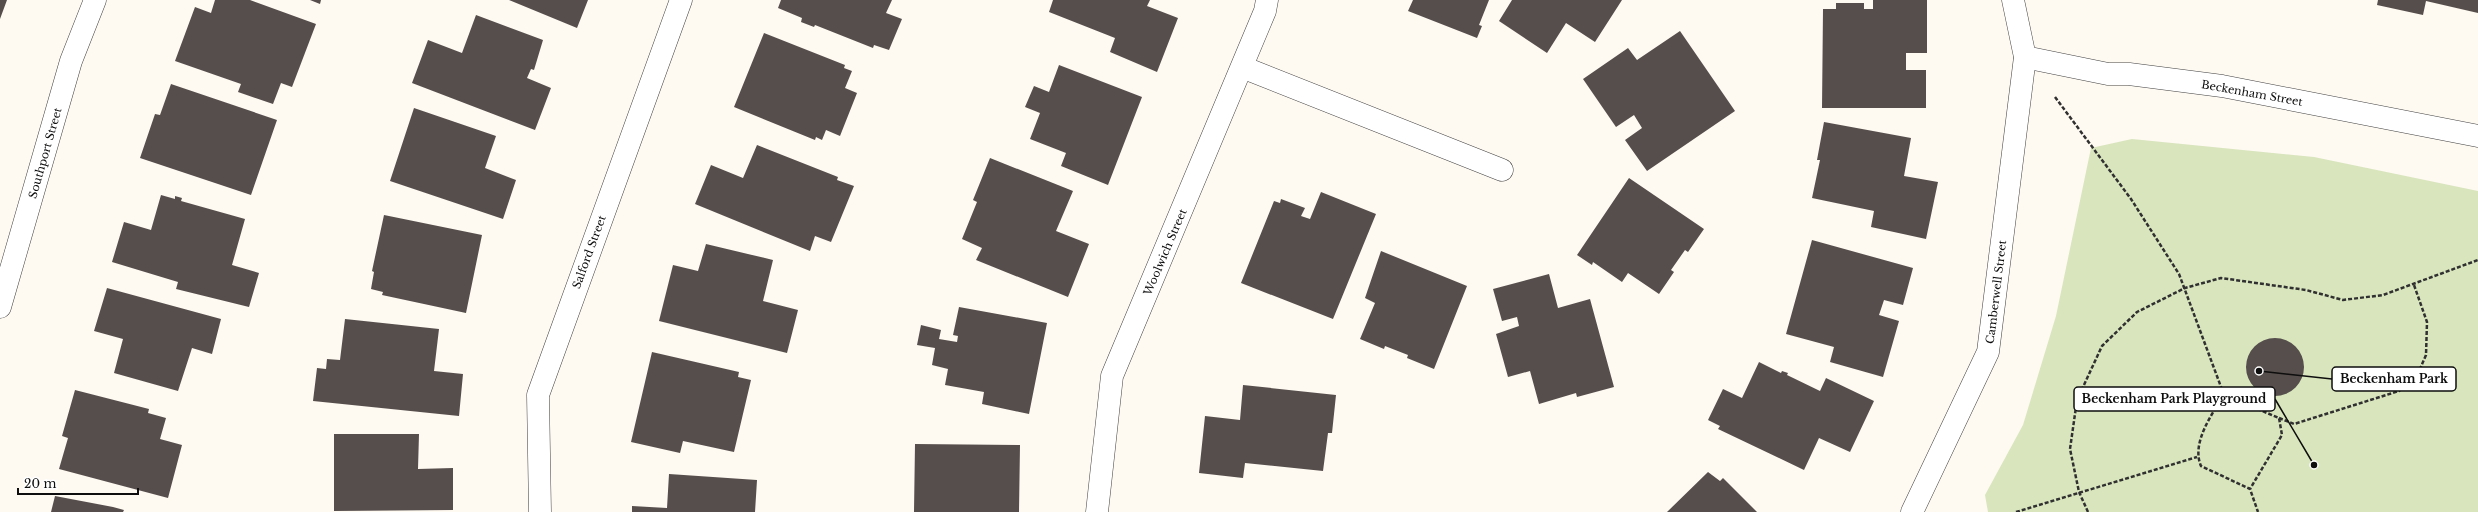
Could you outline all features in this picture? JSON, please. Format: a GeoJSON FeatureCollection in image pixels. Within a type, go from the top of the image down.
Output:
{"type":"FeatureCollection","features":[{"type":"Feature","properties":{"kind":"street","name":"Southport Street"},"geometry":{"type":"LineString","coordinates":[[0,307],[71,61],[95,0]]}},
{"type":"Feature","properties":{"kind":"street","name":"Salford Street"},"geometry":{"type":"LineString","coordinates":[[540,512],[538,395],[681,0]]}},
{"type":"Feature","properties":{"kind":"street","name":"Woolwich Street"},"geometry":{"type":"LineString","coordinates":[[1097,512],[1112,376],[1242,67],[1265,11],[1267,0]]}},
{"type":"Feature","properties":{"kind":"street","name":"Camberwell Street"},"geometry":{"type":"LineString","coordinates":[[1912,512],[1988,352],[2025,57],[2013,0]]}},
{"type":"Feature","properties":{"kind":"street","name":"Beckenham Street"},"geometry":{"type":"LineString","coordinates":[[2025,57],[2108,74],[2129,74],[2222,86],[2478,136]]}},
{"type":"Feature","properties":{"kind":"street"},"geometry":{"type":"LineString","coordinates":[[1242,67],[1502,170]]}},
{"type":"Feature","properties":{"kind":"path"},"geometry":{"type":"LineString","coordinates":[[2025,57],[2136,205],[2158,238],[2185,288],[2224,396],[2294,424],[2399,391],[2419,371],[2426,355],[2427,322],[2414,285]]}},
{"type":"Feature","properties":{"kind":"path"},"geometry":{"type":"LineString","coordinates":[[2088,512],[2079,492],[2070,449],[2077,400],[2102,346],[2137,312],[2185,288],[2221,278],[2306,290],[2343,300],[2383,295],[2414,285],[2478,260]]}},
{"type":"Feature","properties":{"kind":"path"},"geometry":{"type":"LineString","coordinates":[[2224,396],[2206,422],[2197,457],[2200,466],[2250,490],[2258,512]]}},
{"type":"Feature","properties":{"kind":"path"},"geometry":{"type":"LineString","coordinates":[[2250,490],[2282,435],[2279,418]]}},
{"type":"Feature","properties":{"kind":"path"},"geometry":{"type":"LineString","coordinates":[[2016,512],[2197,457]]}},
{"type":"Feature","properties":{"kind":"green space"},"geometry":{"type":"Polygon","coordinates":[[[2132,139],[2314,157],[2478,191],[2478,512],[1988,512],[1985,495],[2023,425],[2056,316],[2091,148],[2132,139]]]}},
{"type":"Feature","properties":{"kind":"building"},"geometry":{"type":"Polygon","coordinates":[[[0,0],[7,0],[0,19],[0,0]]]}},
{"type":"Feature","properties":{"kind":"building"},"geometry":{"type":"Polygon","coordinates":[[[215,0],[250,0],[316,24],[292,87],[281,83],[273,104],[238,92],[241,84],[175,61],[195,7],[211,13],[215,0]]]}},
{"type":"Feature","properties":{"kind":"building"},"geometry":{"type":"Polygon","coordinates":[[[310,0],[321,0],[320,4],[310,0]]]}},
{"type":"Feature","properties":{"kind":"building"},"geometry":{"type":"Polygon","coordinates":[[[509,0],[588,0],[577,28],[509,0]]]}},
{"type":"Feature","properties":{"kind":"building"},"geometry":{"type":"Polygon","coordinates":[[[781,0],[892,0],[886,13],[902,19],[889,50],[874,45],[873,48],[815,25],[814,27],[801,22],[802,18],[778,8],[781,0]]]}},
{"type":"Feature","properties":{"kind":"building"},"geometry":{"type":"Polygon","coordinates":[[[1053,0],[1150,0],[1147,6],[1178,18],[1157,72],[1110,52],[1115,38],[1049,12],[1053,0]]]}},
{"type":"Feature","properties":{"kind":"building"},"geometry":{"type":"Polygon","coordinates":[[[1413,0],[1489,0],[1479,25],[1482,26],[1477,38],[1408,11],[1413,0]]]}},
{"type":"Feature","properties":{"kind":"building"},"geometry":{"type":"Polygon","coordinates":[[[1512,0],[1622,0],[1595,42],[1566,23],[1547,53],[1499,21],[1512,0]]]}},
{"type":"Feature","properties":{"kind":"building"},"geometry":{"type":"Polygon","coordinates":[[[1873,0],[1927,0],[1927,53],[1906,53],[1906,70],[1926,70],[1926,108],[1822,108],[1823,9],[1836,9],[1836,3],[1864,3],[1864,9],[1873,9],[1873,0]]]}},
{"type":"Feature","properties":{"kind":"building"},"geometry":{"type":"Polygon","coordinates":[[[2378,0],[2478,0],[2478,13],[2426,1],[2423,15],[2377,5],[2378,0]]]}},
{"type":"Feature","properties":{"kind":"building"},"geometry":{"type":"Polygon","coordinates":[[[476,15],[543,40],[534,70],[531,69],[527,78],[551,88],[535,130],[412,83],[428,40],[462,53],[476,15]]]}},
{"type":"Feature","properties":{"kind":"building"},"geometry":{"type":"Polygon","coordinates":[[[1680,31],[1735,111],[1647,171],[1625,140],[1642,128],[1634,115],[1616,127],[1583,79],[1628,48],[1637,60],[1680,31]]]}},
{"type":"Feature","properties":{"kind":"building"},"geometry":{"type":"Polygon","coordinates":[[[764,33],[845,65],[844,68],[852,71],[845,88],[857,93],[840,136],[826,130],[822,140],[816,137],[815,140],[734,107],[764,33]]]}},
{"type":"Feature","properties":{"kind":"building"},"geometry":{"type":"Polygon","coordinates":[[[1059,65],[1142,97],[1108,185],[1061,166],[1066,153],[1030,139],[1040,113],[1025,107],[1034,86],[1049,92],[1059,65]]]}},
{"type":"Feature","properties":{"kind":"building"},"geometry":{"type":"Polygon","coordinates":[[[171,84],[277,120],[251,195],[140,158],[155,114],[160,115],[171,84]]]}},
{"type":"Feature","properties":{"kind":"building"},"geometry":{"type":"Polygon","coordinates":[[[414,108],[496,136],[485,168],[516,180],[503,219],[390,181],[414,108]]]}},
{"type":"Feature","properties":{"kind":"building"},"geometry":{"type":"Polygon","coordinates":[[[1824,122],[1911,138],[1904,176],[1938,182],[1926,239],[1871,227],[1874,211],[1812,198],[1820,160],[1817,160],[1824,122]]]}},
{"type":"Feature","properties":{"kind":"building"},"geometry":{"type":"Polygon","coordinates":[[[757,145],[838,177],[837,180],[854,186],[831,242],[815,236],[810,251],[695,204],[711,165],[743,178],[757,145]]]}},
{"type":"Feature","properties":{"kind":"building"},"geometry":{"type":"Polygon","coordinates":[[[990,158],[1073,191],[1056,231],[1089,244],[1068,297],[976,260],[982,248],[962,239],[977,202],[973,200],[990,158]]]}},
{"type":"Feature","properties":{"kind":"building"},"geometry":{"type":"Polygon","coordinates":[[[1629,178],[1704,229],[1688,252],[1685,250],[1671,270],[1674,272],[1659,294],[1628,273],[1622,282],[1593,262],[1592,265],[1577,255],[1629,178]]]}},
{"type":"Feature","properties":{"kind":"building"},"geometry":{"type":"Polygon","coordinates":[[[1321,192],[1376,214],[1333,319],[1241,283],[1274,201],[1280,203],[1281,199],[1305,208],[1301,216],[1310,219],[1321,192]]]}},
{"type":"Feature","properties":{"kind":"building"},"geometry":{"type":"Polygon","coordinates":[[[161,195],[175,199],[175,196],[182,198],[181,201],[245,219],[232,265],[259,273],[249,307],[176,289],[178,282],[112,262],[124,222],[151,230],[161,195]]]}},
{"type":"Feature","properties":{"kind":"building"},"geometry":{"type":"Polygon","coordinates":[[[384,215],[482,235],[466,313],[382,295],[383,292],[371,289],[374,272],[372,271],[384,215]]]}},
{"type":"Feature","properties":{"kind":"building"},"geometry":{"type":"Polygon","coordinates":[[[1812,240],[1913,268],[1903,305],[1884,300],[1879,315],[1899,321],[1883,377],[1830,362],[1834,347],[1786,334],[1812,240]]]}},
{"type":"Feature","properties":{"kind":"building"},"geometry":{"type":"Polygon","coordinates":[[[706,244],[773,260],[763,301],[798,310],[787,353],[659,321],[673,265],[698,271],[706,244]]]}},
{"type":"Feature","properties":{"kind":"building"},"geometry":{"type":"Polygon","coordinates":[[[1381,251],[1467,286],[1434,369],[1407,358],[1408,355],[1385,346],[1384,349],[1360,339],[1375,303],[1365,298],[1381,251]]]}},
{"type":"Feature","properties":{"kind":"building"},"geometry":{"type":"Polygon","coordinates":[[[1549,274],[1558,308],[1590,299],[1614,387],[1577,397],[1576,393],[1539,404],[1530,371],[1508,377],[1496,334],[1519,326],[1517,317],[1502,321],[1493,289],[1549,274]]]}},
{"type":"Feature","properties":{"kind":"building"},"geometry":{"type":"Polygon","coordinates":[[[107,288],[221,319],[212,354],[192,348],[178,391],[114,373],[123,339],[94,331],[107,288]]]}},
{"type":"Feature","properties":{"kind":"building"},"geometry":{"type":"Polygon","coordinates":[[[959,307],[1047,323],[1029,414],[982,404],[984,392],[945,385],[948,369],[932,365],[935,348],[917,345],[921,325],[941,330],[939,339],[957,342],[958,336],[953,335],[959,307]]]}},
{"type":"Feature","properties":{"kind":"building"},"geometry":{"type":"Polygon","coordinates":[[[345,319],[439,329],[434,371],[463,374],[459,416],[313,401],[317,368],[326,369],[327,359],[340,360],[345,319]]]}},
{"type":"Feature","properties":{"kind":"building"},"geometry":{"type":"Polygon","coordinates":[[[2275,338],[2286,340],[2299,351],[2302,356],[2304,367],[2302,378],[2291,391],[2286,394],[2275,396],[2264,394],[2251,383],[2248,378],[2246,367],[2248,356],[2259,343],[2264,340],[2275,338]]]}},
{"type":"Feature","properties":{"kind":"building"},"geometry":{"type":"Polygon","coordinates":[[[652,352],[739,372],[738,377],[751,380],[734,452],[683,441],[680,453],[631,442],[652,352]]]}},
{"type":"Feature","properties":{"kind":"building"},"geometry":{"type":"Polygon","coordinates":[[[1759,362],[1781,373],[1782,371],[1788,373],[1787,375],[1820,391],[1826,378],[1874,401],[1850,452],[1819,438],[1804,470],[1718,429],[1720,426],[1708,420],[1723,389],[1742,398],[1759,362]]]}},
{"type":"Feature","properties":{"kind":"building"},"geometry":{"type":"Polygon","coordinates":[[[1243,385],[1336,395],[1332,433],[1328,433],[1323,471],[1245,463],[1243,478],[1199,473],[1205,416],[1240,420],[1243,385]]]}},
{"type":"Feature","properties":{"kind":"building"},"geometry":{"type":"Polygon","coordinates":[[[75,390],[149,409],[148,413],[166,418],[160,439],[182,445],[168,498],[59,469],[68,438],[62,436],[75,390]]]}},
{"type":"Feature","properties":{"kind":"building"},"geometry":{"type":"Polygon","coordinates":[[[334,434],[419,434],[418,469],[453,468],[453,510],[334,511],[334,434]]]}},
{"type":"Feature","properties":{"kind":"building"},"geometry":{"type":"Polygon","coordinates":[[[915,444],[1020,445],[1019,512],[914,512],[915,444]]]}},
{"type":"Feature","properties":{"kind":"building"},"geometry":{"type":"Polygon","coordinates":[[[1708,472],[1720,481],[1723,478],[1757,512],[1667,512],[1708,472]]]}},
{"type":"Feature","properties":{"kind":"building"},"geometry":{"type":"Polygon","coordinates":[[[669,474],[757,480],[755,512],[632,512],[632,506],[667,508],[669,474]]]}},
{"type":"Feature","properties":{"kind":"building"},"geometry":{"type":"Polygon","coordinates":[[[55,496],[124,510],[123,512],[51,512],[55,496]]]}},
{"type":"Feature","properties":{"kind":"place","name":"Beckenham Park"},"geometry":{"type":"Point","coordinates":[2259,371]}},
{"type":"Feature","properties":{"kind":"place","name":"Beckenham Park Playground"},"geometry":{"type":"Point","coordinates":[2314,465]}}]}
